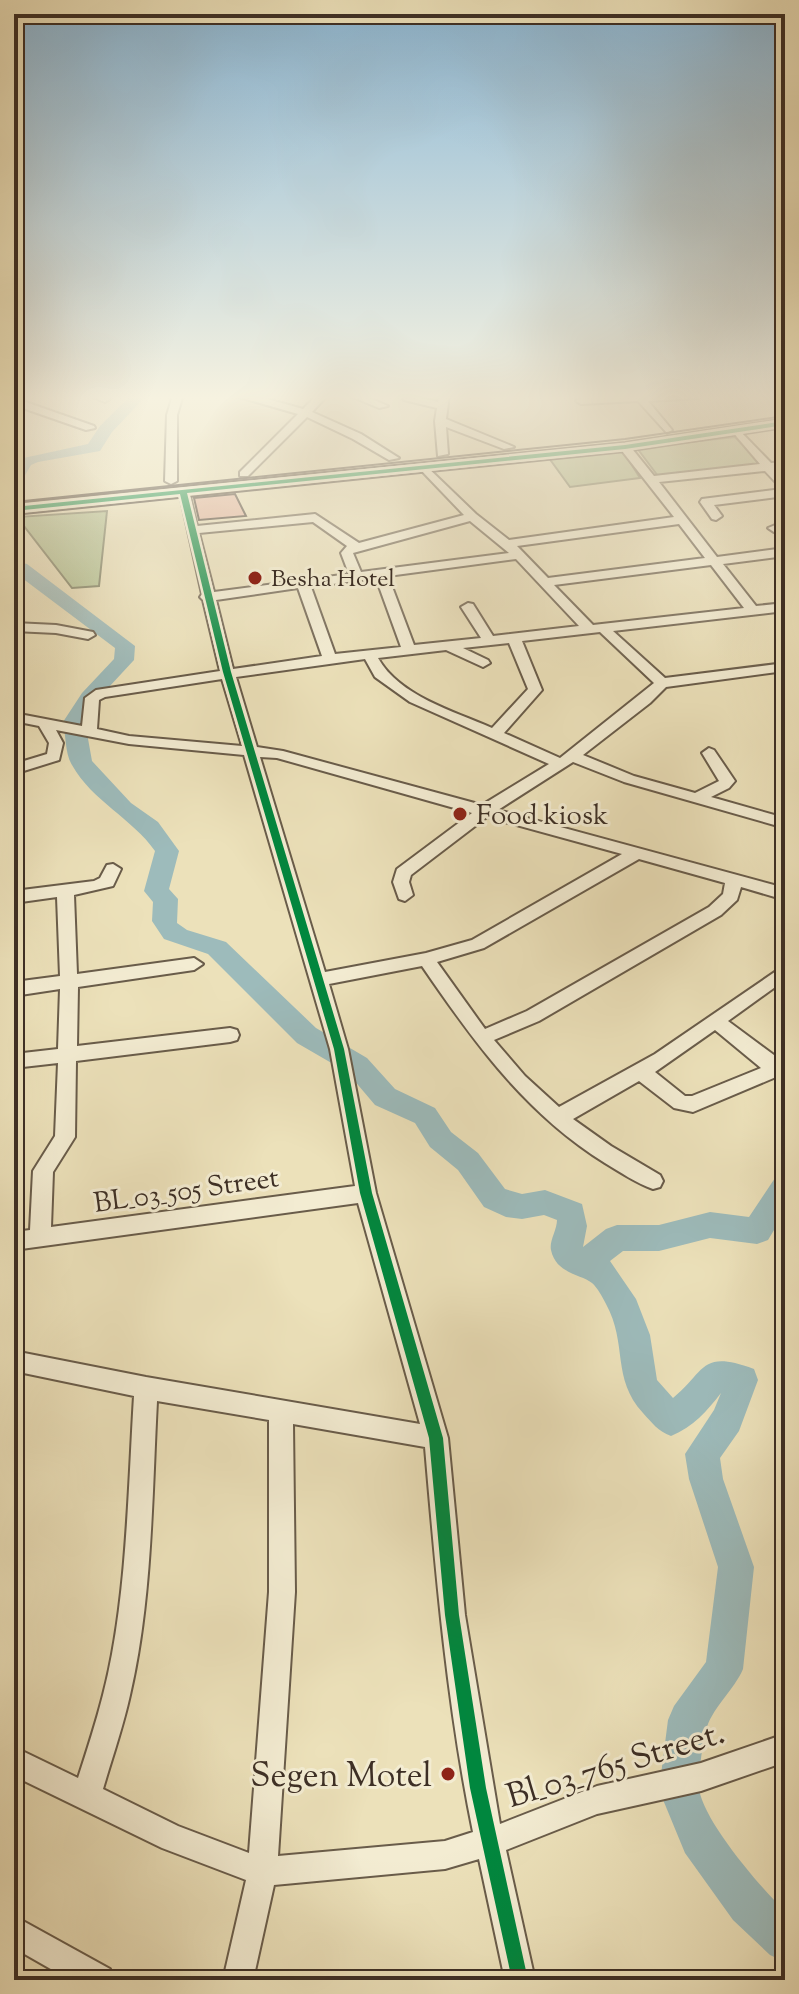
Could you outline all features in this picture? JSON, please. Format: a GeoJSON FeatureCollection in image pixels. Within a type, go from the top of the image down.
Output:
{"type":"FeatureCollection","features":[{"type":"Feature","properties":{"kind":"main road"},"geometry":{"type":"LineString","coordinates":[[14,497],[147,488]]}},
{"type":"Feature","properties":{"kind":"main road"},"geometry":{"type":"LineString","coordinates":[[14,509],[162,488]]}},
{"type":"Feature","properties":{"kind":"street"},"geometry":{"type":"LineString","coordinates":[[178,488],[192,530],[206,597],[227,672],[339,1049],[366,1193],[436,1438],[452,1615],[478,1788],[520,1980]]}},
{"type":"Feature","properties":{"kind":"street"},"geometry":{"type":"LineString","coordinates":[[444,488],[472,517],[519,555],[588,628]]}},
{"type":"Feature","properties":{"kind":"street"},"geometry":{"type":"LineString","coordinates":[[656,488],[753,611]]}},
{"type":"Feature","properties":{"kind":"street"},"geometry":{"type":"LineString","coordinates":[[716,516],[706,502],[785,492]]}},
{"type":"Feature","properties":{"kind":"street"},"geometry":{"type":"LineString","coordinates":[[357,577],[347,553],[357,547],[472,517]]}},
{"type":"Feature","properties":{"kind":"street"},"geometry":{"type":"LineString","coordinates":[[192,530],[315,518],[357,547]]}},
{"type":"Feature","properties":{"kind":"street"},"geometry":{"type":"LineString","coordinates":[[506,544],[680,520]]}},
{"type":"Feature","properties":{"kind":"street"},"geometry":{"type":"LineString","coordinates":[[545,582],[785,552]]}},
{"type":"Feature","properties":{"kind":"street"},"geometry":{"type":"LineString","coordinates":[[206,597],[519,555]]}},
{"type":"Feature","properties":{"kind":"street"},"geometry":{"type":"LineString","coordinates":[[380,573],[409,649]]}},
{"type":"Feature","properties":{"kind":"street"},"geometry":{"type":"LineString","coordinates":[[303,583],[330,659]]}},
{"type":"Feature","properties":{"kind":"street"},"geometry":{"type":"LineString","coordinates":[[468,607],[489,640]]}},
{"type":"Feature","properties":{"kind":"street"},"geometry":{"type":"LineString","coordinates":[[78,731],[95,695],[227,672],[785,607]]}},
{"type":"Feature","properties":{"kind":"street"},"geometry":{"type":"LineString","coordinates":[[14,627],[56,629],[88,635]]}},
{"type":"Feature","properties":{"kind":"street"},"geometry":{"type":"LineString","coordinates":[[605,630],[662,683]]}},
{"type":"Feature","properties":{"kind":"street"},"geometry":{"type":"LineString","coordinates":[[495,734],[535,690],[514,638]]}},
{"type":"Feature","properties":{"kind":"street"},"geometry":{"type":"LineString","coordinates":[[447,645],[483,663]]}},
{"type":"Feature","properties":{"kind":"street"},"geometry":{"type":"LineString","coordinates":[[369,654],[380,674],[415,699],[495,734],[566,760],[785,823]]}},
{"type":"Feature","properties":{"kind":"street"},"geometry":{"type":"LineString","coordinates":[[405,895],[401,882],[403,873],[486,810],[566,760],[645,700],[662,683],[785,667]]}},
{"type":"Feature","properties":{"kind":"street"},"geometry":{"type":"LineString","coordinates":[[14,717],[129,740],[252,750],[291,757],[785,894]]}},
{"type":"Feature","properties":{"kind":"street"},"geometry":{"type":"LineString","coordinates":[[14,769],[54,757],[56,743],[45,724]]}},
{"type":"Feature","properties":{"kind":"street"},"geometry":{"type":"LineString","coordinates":[[696,798],[727,781],[709,753]]}},
{"type":"Feature","properties":{"kind":"street"},"geometry":{"type":"LineString","coordinates":[[318,980],[426,959],[478,944],[637,853]]}},
{"type":"Feature","properties":{"kind":"street"},"geometry":{"type":"LineString","coordinates":[[14,897],[107,882],[113,869]]}},
{"type":"Feature","properties":{"kind":"street"},"geometry":{"type":"LineString","coordinates":[[481,1038],[533,1016],[715,911],[731,896],[734,881]]}},
{"type":"Feature","properties":{"kind":"street"},"geometry":{"type":"LineString","coordinates":[[40,1237],[43,1171],[65,1137],[69,982],[65,891]]}},
{"type":"Feature","properties":{"kind":"street"},"geometry":{"type":"LineString","coordinates":[[426,959],[511,1077],[557,1118],[623,1165],[653,1181]]}},
{"type":"Feature","properties":{"kind":"street"},"geometry":{"type":"LineString","coordinates":[[14,989],[194,964]]}},
{"type":"Feature","properties":{"kind":"street"},"geometry":{"type":"LineString","coordinates":[[557,1118],[641,1072],[717,1022],[785,971]]}},
{"type":"Feature","properties":{"kind":"street"},"geometry":{"type":"LineString","coordinates":[[641,1072],[681,1103],[693,1104],[769,1072],[771,1063],[717,1022]]}},
{"type":"Feature","properties":{"kind":"street"},"geometry":{"type":"LineString","coordinates":[[14,1061],[230,1035]]}},
{"type":"Feature","properties":{"kind":"street","name":"BL_03_505 Street"},"geometry":{"type":"LineString","coordinates":[[14,1241],[366,1193]]}},
{"type":"Feature","properties":{"kind":"street"},"geometry":{"type":"LineString","coordinates":[[14,1361],[146,1388],[436,1438]]}},
{"type":"Feature","properties":{"kind":"street"},"geometry":{"type":"LineString","coordinates":[[87,1795],[117,1694],[124,1654],[137,1551],[146,1388]]}},
{"type":"Feature","properties":{"kind":"street"},"geometry":{"type":"LineString","coordinates":[[238,1980],[262,1872],[282,1592],[281,1411]]}},
{"type":"Feature","properties":{"kind":"street","name":"Bl_03_765 Street."},"geometry":{"type":"LineString","coordinates":[[14,1761],[172,1838],[262,1872],[445,1855],[492,1841],[597,1800],[701,1777],[785,1748]]}},
{"type":"Feature","properties":{"kind":"street"},"geometry":{"type":"LineString","coordinates":[[14,1931],[99,1980]]}},
{"type":"Feature","properties":{"kind":"green space"},"geometry":{"type":"Polygon","coordinates":[[[107,511],[99,586],[72,588],[17,517],[107,511]]]}},
{"type":"Feature","properties":{"kind":"building"},"geometry":{"type":"Polygon","coordinates":[[[235,494],[246,516],[199,520],[194,498],[235,494]]]}},
{"type":"Feature","properties":{"kind":"waterway"},"geometry":{"type":"LineString","coordinates":[[14,566],[21,568],[125,646],[124,660],[89,697],[74,722],[81,763],[123,808],[150,827],[167,851],[156,891],[166,899],[164,918],[167,928],[185,939],[217,948],[306,1036],[357,1065],[385,1097],[425,1116],[440,1139],[456,1149],[468,1162],[494,1198],[506,1205],[522,1207],[545,1202],[571,1213],[572,1226],[565,1248],[581,1266]]}},
{"type":"Feature","properties":{"kind":"waterway"},"geometry":{"type":"LineString","coordinates":[[581,1266],[617,1238],[659,1238],[710,1225],[757,1231],[785,1187]]}},
{"type":"Feature","properties":{"kind":"waterway"},"geometry":{"type":"LineString","coordinates":[[581,1266],[602,1272],[620,1299],[634,1335],[641,1387],[671,1420],[698,1398],[712,1377],[742,1380],[727,1420],[702,1454],[706,1479],[736,1567],[724,1669],[688,1720],[679,1790],[700,1838],[748,1905],[785,1940]]}},
{"type":"Feature","properties":{"kind":"tram line"},"geometry":{"type":"LineString","coordinates":[[14,502],[149,488]]}},
{"type":"Feature","properties":{"kind":"cycle path"},"geometry":{"type":"LineString","coordinates":[[14,509],[220,488]]}},
{"type":"Feature","properties":{"kind":"cycle path"},"geometry":{"type":"LineString","coordinates":[[183,492],[227,672],[339,1049],[366,1193],[436,1438],[452,1615],[478,1788],[520,1980]]}},
{"type":"Feature","properties":{"kind":"place","name":"Besha Hotel"},"geometry":{"type":"Point","coordinates":[255,578]}},
{"type":"Feature","properties":{"kind":"place","name":"Food kiosk"},"geometry":{"type":"Point","coordinates":[460,814]}},
{"type":"Feature","properties":{"kind":"place","name":"Segen Motel"},"geometry":{"type":"Point","coordinates":[448,1774]}}]}
